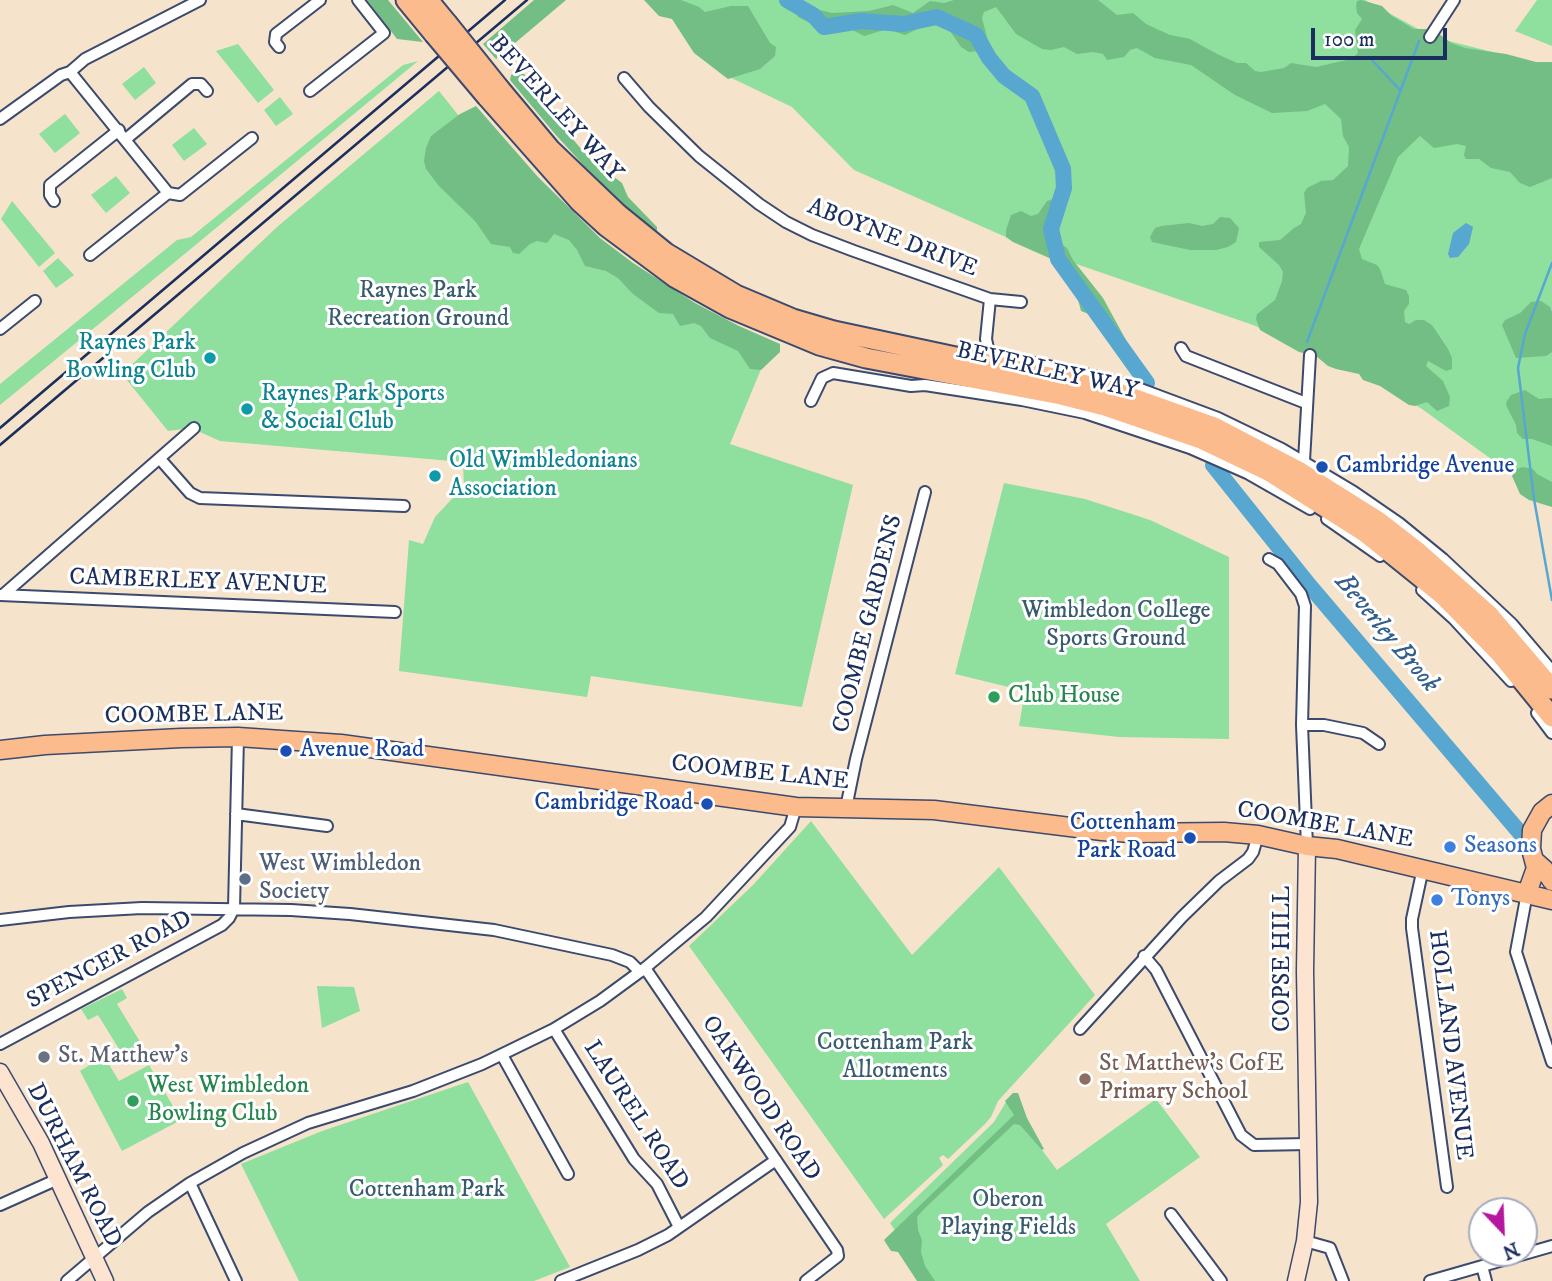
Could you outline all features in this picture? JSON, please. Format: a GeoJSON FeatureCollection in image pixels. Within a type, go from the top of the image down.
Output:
{"type":"FeatureCollection","features":[{"type":"Feature","properties":{"kind":"highway","name":"BEVERLEY WAY"},"geometry":{"type":"LineString","coordinates":[[406,0],[440,29],[579,201],[615,233],[676,278],[730,308],[819,345],[1105,406],[1201,439],[1270,472],[1322,503],[1406,563],[1475,626],[1521,677],[1552,717]]}},
{"type":"Feature","properties":{"kind":"highway","name":"BEVERLEY WAY"},"geometry":{"type":"LineString","coordinates":[[428,0],[440,29]]}},
{"type":"Feature","properties":{"kind":"highway","name":"BEVERLEY WAY"},"geometry":{"type":"LineString","coordinates":[[493,93],[591,190],[666,253],[736,295],[793,319],[834,331],[1110,390],[1214,427],[1300,472],[1378,521],[1418,552],[1488,614],[1552,689]]}},
{"type":"Feature","properties":{"kind":"main road","name":"COOMBE LANE"},"geometry":{"type":"LineString","coordinates":[[0,750],[126,740],[280,738],[400,750],[796,807],[934,810],[1132,833],[1224,832],[1258,835],[1423,868],[1552,900]]}},
{"type":"Feature","properties":{"kind":"main road"},"geometry":{"type":"LineString","coordinates":[[1552,804],[1542,812],[1532,830],[1531,849],[1536,862],[1552,881]]}},
{"type":"Feature","properties":{"kind":"main road"},"geometry":{"type":"LineString","coordinates":[[1527,893],[1536,873],[1536,862]]}},
{"type":"Feature","properties":{"kind":"street"},"geometry":{"type":"LineString","coordinates":[[0,119],[85,59],[200,0]]}},
{"type":"Feature","properties":{"kind":"street"},"geometry":{"type":"LineString","coordinates":[[279,47],[275,42],[276,34],[320,0]]}},
{"type":"Feature","properties":{"kind":"street"},"geometry":{"type":"LineString","coordinates":[[310,90],[384,33],[358,0]]}},
{"type":"Feature","properties":{"kind":"street"},"geometry":{"type":"LineString","coordinates":[[1430,37],[1454,0]]}},
{"type":"Feature","properties":{"kind":"street"},"geometry":{"type":"LineString","coordinates":[[70,72],[168,192],[180,195],[252,138]]}},
{"type":"Feature","properties":{"kind":"street","name":"ABOYNE DRIVE"},"geometry":{"type":"LineString","coordinates":[[624,78],[650,109],[699,156],[786,222],[854,251],[990,299],[1021,302]]}},
{"type":"Feature","properties":{"kind":"street"},"geometry":{"type":"LineString","coordinates":[[54,201],[50,195],[50,185],[192,84],[201,85],[207,91]]}},
{"type":"Feature","properties":{"kind":"street"},"geometry":{"type":"LineString","coordinates":[[90,255],[168,192]]}},
{"type":"Feature","properties":{"kind":"street"},"geometry":{"type":"LineString","coordinates":[[989,353],[986,339],[990,299]]}},
{"type":"Feature","properties":{"kind":"street"},"geometry":{"type":"LineString","coordinates":[[0,329],[35,301]]}},
{"type":"Feature","properties":{"kind":"street"},"geometry":{"type":"LineString","coordinates":[[1181,348],[1186,356],[1306,403]]}},
{"type":"Feature","properties":{"kind":"street","name":"BEVERLEY WAY"},"geometry":{"type":"LineString","coordinates":[[964,359],[989,353],[1094,376],[1178,402],[1253,434],[1304,461],[1399,523],[1443,559],[1512,624],[1552,671]]}},
{"type":"Feature","properties":{"kind":"street"},"geometry":{"type":"LineString","coordinates":[[1304,461],[1310,355]]}},
{"type":"Feature","properties":{"kind":"street","name":"BEVERLEY WAY"},"geometry":{"type":"LineString","coordinates":[[889,362],[915,374],[925,385]]}},
{"type":"Feature","properties":{"kind":"street","name":"BEVERLEY WAY"},"geometry":{"type":"LineString","coordinates":[[811,401],[822,378],[833,373],[1022,400],[1124,424],[1241,470],[1280,491],[1371,549],[1430,597],[1507,677],[1552,733]]}},
{"type":"Feature","properties":{"kind":"street"},"geometry":{"type":"LineString","coordinates":[[2,594],[194,429]]}},
{"type":"Feature","properties":{"kind":"street"},"geometry":{"type":"LineString","coordinates":[[160,459],[190,493],[200,498],[404,506]]}},
{"type":"Feature","properties":{"kind":"street","name":"COOMBE GARDENS"},"geometry":{"type":"LineString","coordinates":[[846,808],[856,759],[925,492]]}},
{"type":"Feature","properties":{"kind":"street"},"geometry":{"type":"LineString","coordinates":[[1269,559],[1278,564],[1301,594],[1305,606],[1302,724],[1307,846]]}},
{"type":"Feature","properties":{"kind":"street","name":"CAMBERLEY AVENUE"},"geometry":{"type":"LineString","coordinates":[[2,594],[30,598],[395,612]]}},
{"type":"Feature","properties":{"kind":"street"},"geometry":{"type":"LineString","coordinates":[[1302,724],[1324,725],[1363,733],[1379,744]]}},
{"type":"Feature","properties":{"kind":"street"},"geometry":{"type":"LineString","coordinates":[[234,908],[238,737]]}},
{"type":"Feature","properties":{"kind":"street"},"geometry":{"type":"LineString","coordinates":[[66,1281],[148,1212],[190,1183],[281,1134],[436,1082],[502,1055],[554,1029],[600,1001],[706,917],[790,827],[796,807]]}},
{"type":"Feature","properties":{"kind":"street"},"geometry":{"type":"LineString","coordinates":[[236,814],[327,826]]}},
{"type":"Feature","properties":{"kind":"street"},"geometry":{"type":"LineString","coordinates":[[1080,1029],[1144,956],[1219,881],[1248,859],[1258,835]]}},
{"type":"Feature","properties":{"kind":"street","name":"COPSE HILL"},"geometry":{"type":"LineString","coordinates":[[1296,1281],[1305,1241],[1309,1202],[1305,937],[1307,846]]}},
{"type":"Feature","properties":{"kind":"street","name":"HOLLAND AVENUE"},"geometry":{"type":"LineString","coordinates":[[1423,868],[1412,928],[1447,1187]]}},
{"type":"Feature","properties":{"kind":"street"},"geometry":{"type":"LineString","coordinates":[[1527,893],[1516,952],[1552,1062]]}},
{"type":"Feature","properties":{"kind":"street"},"geometry":{"type":"LineString","coordinates":[[0,920],[105,909],[234,908],[350,914],[494,930],[612,955],[642,970]]}},
{"type":"Feature","properties":{"kind":"street","name":"SPENCER ROAD"},"geometry":{"type":"LineString","coordinates":[[0,1044],[222,925],[234,908]]}},
{"type":"Feature","properties":{"kind":"street"},"geometry":{"type":"LineString","coordinates":[[1144,956],[1156,970],[1241,1135],[1254,1145],[1308,1144]]}},
{"type":"Feature","properties":{"kind":"street","name":"OAKWOOD ROAD"},"geometry":{"type":"LineString","coordinates":[[642,970],[776,1160],[838,1254],[806,1281]]}},
{"type":"Feature","properties":{"kind":"street","name":"LAUREL ROAD"},"geometry":{"type":"LineString","coordinates":[[554,1029],[634,1159],[657,1184],[679,1227]]}},
{"type":"Feature","properties":{"kind":"street"},"geometry":{"type":"LineString","coordinates":[[502,1055],[568,1174]]}},
{"type":"Feature","properties":{"kind":"street","name":"DURHAM ROAD"},"geometry":{"type":"LineString","coordinates":[[0,1073],[41,1143],[105,1281]]}},
{"type":"Feature","properties":{"kind":"street"},"geometry":{"type":"LineString","coordinates":[[561,1281],[638,1250],[679,1227],[776,1160]]}},
{"type":"Feature","properties":{"kind":"street"},"geometry":{"type":"LineString","coordinates":[[0,1205],[58,1179]]}},
{"type":"Feature","properties":{"kind":"street"},"geometry":{"type":"LineString","coordinates":[[190,1183],[236,1281]]}},
{"type":"Feature","properties":{"kind":"street"},"geometry":{"type":"LineString","coordinates":[[1171,1214],[1221,1281]]}},
{"type":"Feature","properties":{"kind":"street"},"geometry":{"type":"LineString","coordinates":[[1305,1241],[1330,1248],[1343,1281]]}},
{"type":"Feature","properties":{"kind":"street"},"geometry":{"type":"LineString","coordinates":[[1430,1281],[1479,1267]]}},
{"type":"Feature","properties":{"kind":"green space"},"geometry":{"type":"Polygon","coordinates":[[[367,0],[388,0],[423,42],[397,39],[367,0]]]}},
{"type":"Feature","properties":{"kind":"green space"},"geometry":{"type":"Polygon","coordinates":[[[534,0],[566,0],[496,59],[483,44],[534,0]]]}},
{"type":"Feature","properties":{"kind":"green space"},"geometry":{"type":"Polygon","coordinates":[[[644,0],[681,0],[705,12],[731,6],[748,6],[770,43],[776,47],[775,56],[760,69],[728,79],[694,53],[672,19],[659,16],[644,0]]]}},
{"type":"Feature","properties":{"kind":"green space"},"geometry":{"type":"Polygon","coordinates":[[[663,0],[1365,0],[1433,37],[1552,67],[1552,503],[1422,409],[1363,373],[1253,325],[1033,249],[854,170],[792,107],[719,72],[663,0]]]}},
{"type":"Feature","properties":{"kind":"green space"},"geometry":{"type":"Polygon","coordinates":[[[954,0],[1098,0],[1117,15],[1133,13],[1146,24],[1170,35],[1190,39],[1217,54],[1237,63],[1246,63],[1255,71],[1261,72],[1284,68],[1291,63],[1316,67],[1351,59],[1358,53],[1355,30],[1362,19],[1356,6],[1357,1],[1361,0],[1382,6],[1392,16],[1414,29],[1438,33],[1451,43],[1465,48],[1536,62],[1552,62],[1552,178],[1530,187],[1520,183],[1510,172],[1491,168],[1479,159],[1466,159],[1466,146],[1457,144],[1434,148],[1420,136],[1398,157],[1359,249],[1362,259],[1380,269],[1385,284],[1406,290],[1409,304],[1404,311],[1405,322],[1409,324],[1424,320],[1432,325],[1448,349],[1452,358],[1452,369],[1446,371],[1428,361],[1426,366],[1443,381],[1450,397],[1449,406],[1437,411],[1427,402],[1409,405],[1380,386],[1363,380],[1359,374],[1328,366],[1316,356],[1299,352],[1260,330],[1257,314],[1275,300],[1283,272],[1259,247],[1259,242],[1280,240],[1301,224],[1306,213],[1304,193],[1307,188],[1321,181],[1333,180],[1348,166],[1349,147],[1343,136],[1341,119],[1325,104],[1307,111],[1272,113],[1235,95],[1191,65],[1155,58],[1137,48],[1130,50],[1124,57],[1107,60],[1103,54],[1077,54],[1064,47],[1042,49],[1016,34],[996,7],[984,12],[982,18],[987,46],[979,51],[969,52],[961,47],[941,22],[930,23],[905,35],[887,29],[864,36],[845,26],[828,32],[798,17],[794,7],[796,2],[800,1],[812,8],[832,13],[869,11],[893,5],[913,13],[930,1],[944,3],[954,0]]]}},
{"type":"Feature","properties":{"kind":"green space"},"geometry":{"type":"Polygon","coordinates":[[[1537,0],[1552,0],[1552,46],[1515,31],[1537,0]]]}},
{"type":"Feature","properties":{"kind":"green space"},"geometry":{"type":"Polygon","coordinates":[[[238,44],[274,90],[258,103],[216,51],[238,44]]]}},
{"type":"Feature","properties":{"kind":"green space"},"geometry":{"type":"Polygon","coordinates":[[[418,61],[0,405],[0,384],[177,240],[191,237],[403,65],[418,61]]]}},
{"type":"Feature","properties":{"kind":"green space"},"geometry":{"type":"Polygon","coordinates":[[[144,67],[156,83],[135,100],[122,84],[144,67]]]}},
{"type":"Feature","properties":{"kind":"green space"},"geometry":{"type":"Polygon","coordinates":[[[516,72],[524,74],[533,84],[541,102],[594,164],[622,183],[628,197],[657,227],[657,231],[651,230],[608,192],[555,134],[510,80],[511,75],[516,72]]]}},
{"type":"Feature","properties":{"kind":"green space","name":"Raynes Park Recreation Ground"},"geometry":{"type":"Polygon","coordinates":[[[439,91],[521,194],[766,357],[730,444],[853,485],[802,707],[591,676],[587,697],[399,671],[409,540],[423,544],[435,517],[464,486],[463,462],[220,441],[191,428],[168,431],[122,374],[277,227],[439,91]]]}},
{"type":"Feature","properties":{"kind":"green space"},"geometry":{"type":"Polygon","coordinates":[[[280,97],[293,114],[276,126],[264,110],[280,97]]]}},
{"type":"Feature","properties":{"kind":"green space"},"geometry":{"type":"Polygon","coordinates":[[[476,106],[538,177],[600,238],[695,303],[780,344],[780,352],[761,370],[750,369],[738,351],[710,338],[701,326],[694,323],[680,326],[673,314],[659,313],[633,294],[618,278],[606,271],[585,266],[569,240],[554,234],[547,243],[537,241],[519,254],[513,253],[510,247],[491,244],[475,221],[439,186],[426,169],[424,161],[431,136],[460,114],[476,106]]]}},
{"type":"Feature","properties":{"kind":"green space"},"geometry":{"type":"Polygon","coordinates":[[[65,114],[80,133],[55,153],[39,134],[65,114]]]}},
{"type":"Feature","properties":{"kind":"green space"},"geometry":{"type":"Polygon","coordinates":[[[194,128],[207,144],[184,161],[172,145],[194,128]]]}},
{"type":"Feature","properties":{"kind":"green space"},"geometry":{"type":"Polygon","coordinates":[[[116,176],[130,193],[106,213],[91,195],[116,176]]]}},
{"type":"Feature","properties":{"kind":"green space"},"geometry":{"type":"Polygon","coordinates":[[[1053,199],[1061,204],[1057,226],[1058,242],[1067,248],[1073,260],[1103,298],[1149,382],[1142,380],[1096,317],[1081,311],[1076,292],[1069,281],[1058,272],[1056,261],[1006,237],[1011,215],[1021,211],[1031,216],[1038,214],[1047,201],[1053,199]]]}},
{"type":"Feature","properties":{"kind":"green space"},"geometry":{"type":"Polygon","coordinates":[[[12,201],[55,253],[39,267],[1,219],[12,201]]]}},
{"type":"Feature","properties":{"kind":"green space"},"geometry":{"type":"Polygon","coordinates":[[[1220,217],[1230,218],[1239,228],[1236,242],[1228,247],[1190,250],[1152,242],[1150,237],[1155,228],[1161,226],[1189,223],[1202,226],[1213,224],[1220,217]]]}},
{"type":"Feature","properties":{"kind":"green space"},"geometry":{"type":"Polygon","coordinates":[[[58,258],[74,275],[56,288],[43,271],[58,258]]]}},
{"type":"Feature","properties":{"kind":"green space"},"geometry":{"type":"Polygon","coordinates":[[[1541,301],[1550,307],[1552,312],[1552,352],[1546,356],[1516,358],[1502,325],[1531,302],[1541,301]]]}},
{"type":"Feature","properties":{"kind":"green space"},"geometry":{"type":"Polygon","coordinates":[[[1525,390],[1539,399],[1552,398],[1552,446],[1532,439],[1523,439],[1517,433],[1506,405],[1511,395],[1525,390]]]}},
{"type":"Feature","properties":{"kind":"green space"},"geometry":{"type":"Polygon","coordinates":[[[1516,469],[1533,469],[1552,482],[1552,507],[1529,500],[1520,494],[1512,476],[1516,469]]]}},
{"type":"Feature","properties":{"kind":"green space","name":"Wimbledon College Sports Ground"},"geometry":{"type":"Polygon","coordinates":[[[1004,483],[1085,499],[1150,520],[1229,557],[1229,739],[1119,737],[1019,726],[1025,691],[955,674],[1004,483]]]}},
{"type":"Feature","properties":{"kind":"green space","name":"Cottenham Park Allotments"},"geometry":{"type":"Polygon","coordinates":[[[811,821],[912,955],[999,867],[1095,995],[998,1101],[985,1124],[948,1159],[943,1155],[939,1158],[943,1165],[884,1219],[689,946],[753,885],[811,821]]]}},
{"type":"Feature","properties":{"kind":"green space"},"geometry":{"type":"Polygon","coordinates":[[[317,986],[354,987],[360,1011],[322,1028],[317,986]]]}},
{"type":"Feature","properties":{"kind":"green space"},"geometry":{"type":"Polygon","coordinates":[[[122,989],[127,998],[117,1004],[142,1045],[124,1057],[98,1015],[88,1020],[81,1009],[122,989]]]}},
{"type":"Feature","properties":{"kind":"green space","name":"West Wimbledon Bowling Club"},"geometry":{"type":"Polygon","coordinates":[[[104,1056],[119,1081],[149,1065],[181,1120],[122,1151],[80,1071],[104,1056]]]}},
{"type":"Feature","properties":{"kind":"green space","name":"Cottenham Park"},"geometry":{"type":"Polygon","coordinates":[[[468,1082],[570,1267],[534,1281],[299,1281],[241,1164],[322,1131],[468,1082]]]}},
{"type":"Feature","properties":{"kind":"green space"},"geometry":{"type":"Polygon","coordinates":[[[1013,1093],[1018,1093],[1027,1118],[1044,1149],[1042,1150],[1020,1125],[1014,1124],[923,1210],[917,1217],[922,1240],[921,1252],[925,1266],[935,1281],[917,1281],[898,1252],[891,1251],[884,1240],[1014,1115],[1005,1101],[1013,1093]]]}},
{"type":"Feature","properties":{"kind":"green space","name":"Oberon Playing Fields"},"geometry":{"type":"Polygon","coordinates":[[[1156,1099],[1200,1157],[1106,1224],[1140,1281],[928,1281],[890,1223],[994,1122],[1006,1102],[1057,1170],[1156,1099]]]}},
{"type":"Feature","properties":{"kind":"water"},"geometry":{"type":"Polygon","coordinates":[[[1466,223],[1473,227],[1469,244],[1458,257],[1450,258],[1448,254],[1453,233],[1466,223]]]}},
{"type":"Feature","properties":{"kind":"waterway","name":"Beverley Brook"},"geometry":{"type":"LineString","coordinates":[[787,0],[813,15],[824,27],[861,21],[903,24],[937,17],[976,35],[989,58],[1004,76],[1032,96],[1063,169],[1064,188],[1051,229],[1058,259],[1147,383]]}},
{"type":"Feature","properties":{"kind":"waterway"},"geometry":{"type":"LineString","coordinates":[[1307,342],[1419,41]]}},
{"type":"Feature","properties":{"kind":"waterway"},"geometry":{"type":"LineString","coordinates":[[1372,60],[1400,90]]}},
{"type":"Feature","properties":{"kind":"waterway"},"geometry":{"type":"LineString","coordinates":[[1552,263],[1525,334],[1518,368],[1534,499],[1552,600]]}},
{"type":"Feature","properties":{"kind":"waterway","name":"Beverley Brook"},"geometry":{"type":"LineString","coordinates":[[1213,465],[1309,585],[1521,834]]}},
{"type":"Feature","properties":{"kind":"railway"},"geometry":{"type":"LineString","coordinates":[[0,428],[505,0]]}},
{"type":"Feature","properties":{"kind":"railway"},"geometry":{"type":"LineString","coordinates":[[0,445],[527,0]]}},
{"type":"Feature","properties":{"kind":"place","name":"Raynes Park Bowling Club"},"geometry":{"type":"Point","coordinates":[210,358]}},
{"type":"Feature","properties":{"kind":"place","name":"Raynes Park Sports & Social Club"},"geometry":{"type":"Point","coordinates":[247,409]}},
{"type":"Feature","properties":{"kind":"place","name":"Cambridge Avenue"},"geometry":{"type":"Point","coordinates":[1322,467]}},
{"type":"Feature","properties":{"kind":"place","name":"Old Wimbledonians Association"},"geometry":{"type":"Point","coordinates":[435,476]}},
{"type":"Feature","properties":{"kind":"place","name":"Club House"},"geometry":{"type":"Point","coordinates":[994,697]}},
{"type":"Feature","properties":{"kind":"place","name":"Avenue Road"},"geometry":{"type":"Point","coordinates":[286,751]}},
{"type":"Feature","properties":{"kind":"place","name":"Cambridge Road"},"geometry":{"type":"Point","coordinates":[707,804]}},
{"type":"Feature","properties":{"kind":"place","name":"Cottenham Park Road"},"geometry":{"type":"Point","coordinates":[1190,838]}},
{"type":"Feature","properties":{"kind":"place","name":"Seasons"},"geometry":{"type":"Point","coordinates":[1450,847]}},
{"type":"Feature","properties":{"kind":"place","name":"West Wimbledon Society"},"geometry":{"type":"Point","coordinates":[245,879]}},
{"type":"Feature","properties":{"kind":"place","name":"Tonys"},"geometry":{"type":"Point","coordinates":[1437,900]}},
{"type":"Feature","properties":{"kind":"place","name":"St. Matthew's"},"geometry":{"type":"Point","coordinates":[44,1057]}},
{"type":"Feature","properties":{"kind":"place","name":"St Matthew's CofE Primary School"},"geometry":{"type":"Point","coordinates":[1085,1079]}},
{"type":"Feature","properties":{"kind":"place","name":"West Wimbledon Bowling Club"},"geometry":{"type":"Point","coordinates":[133,1101]}}]}
